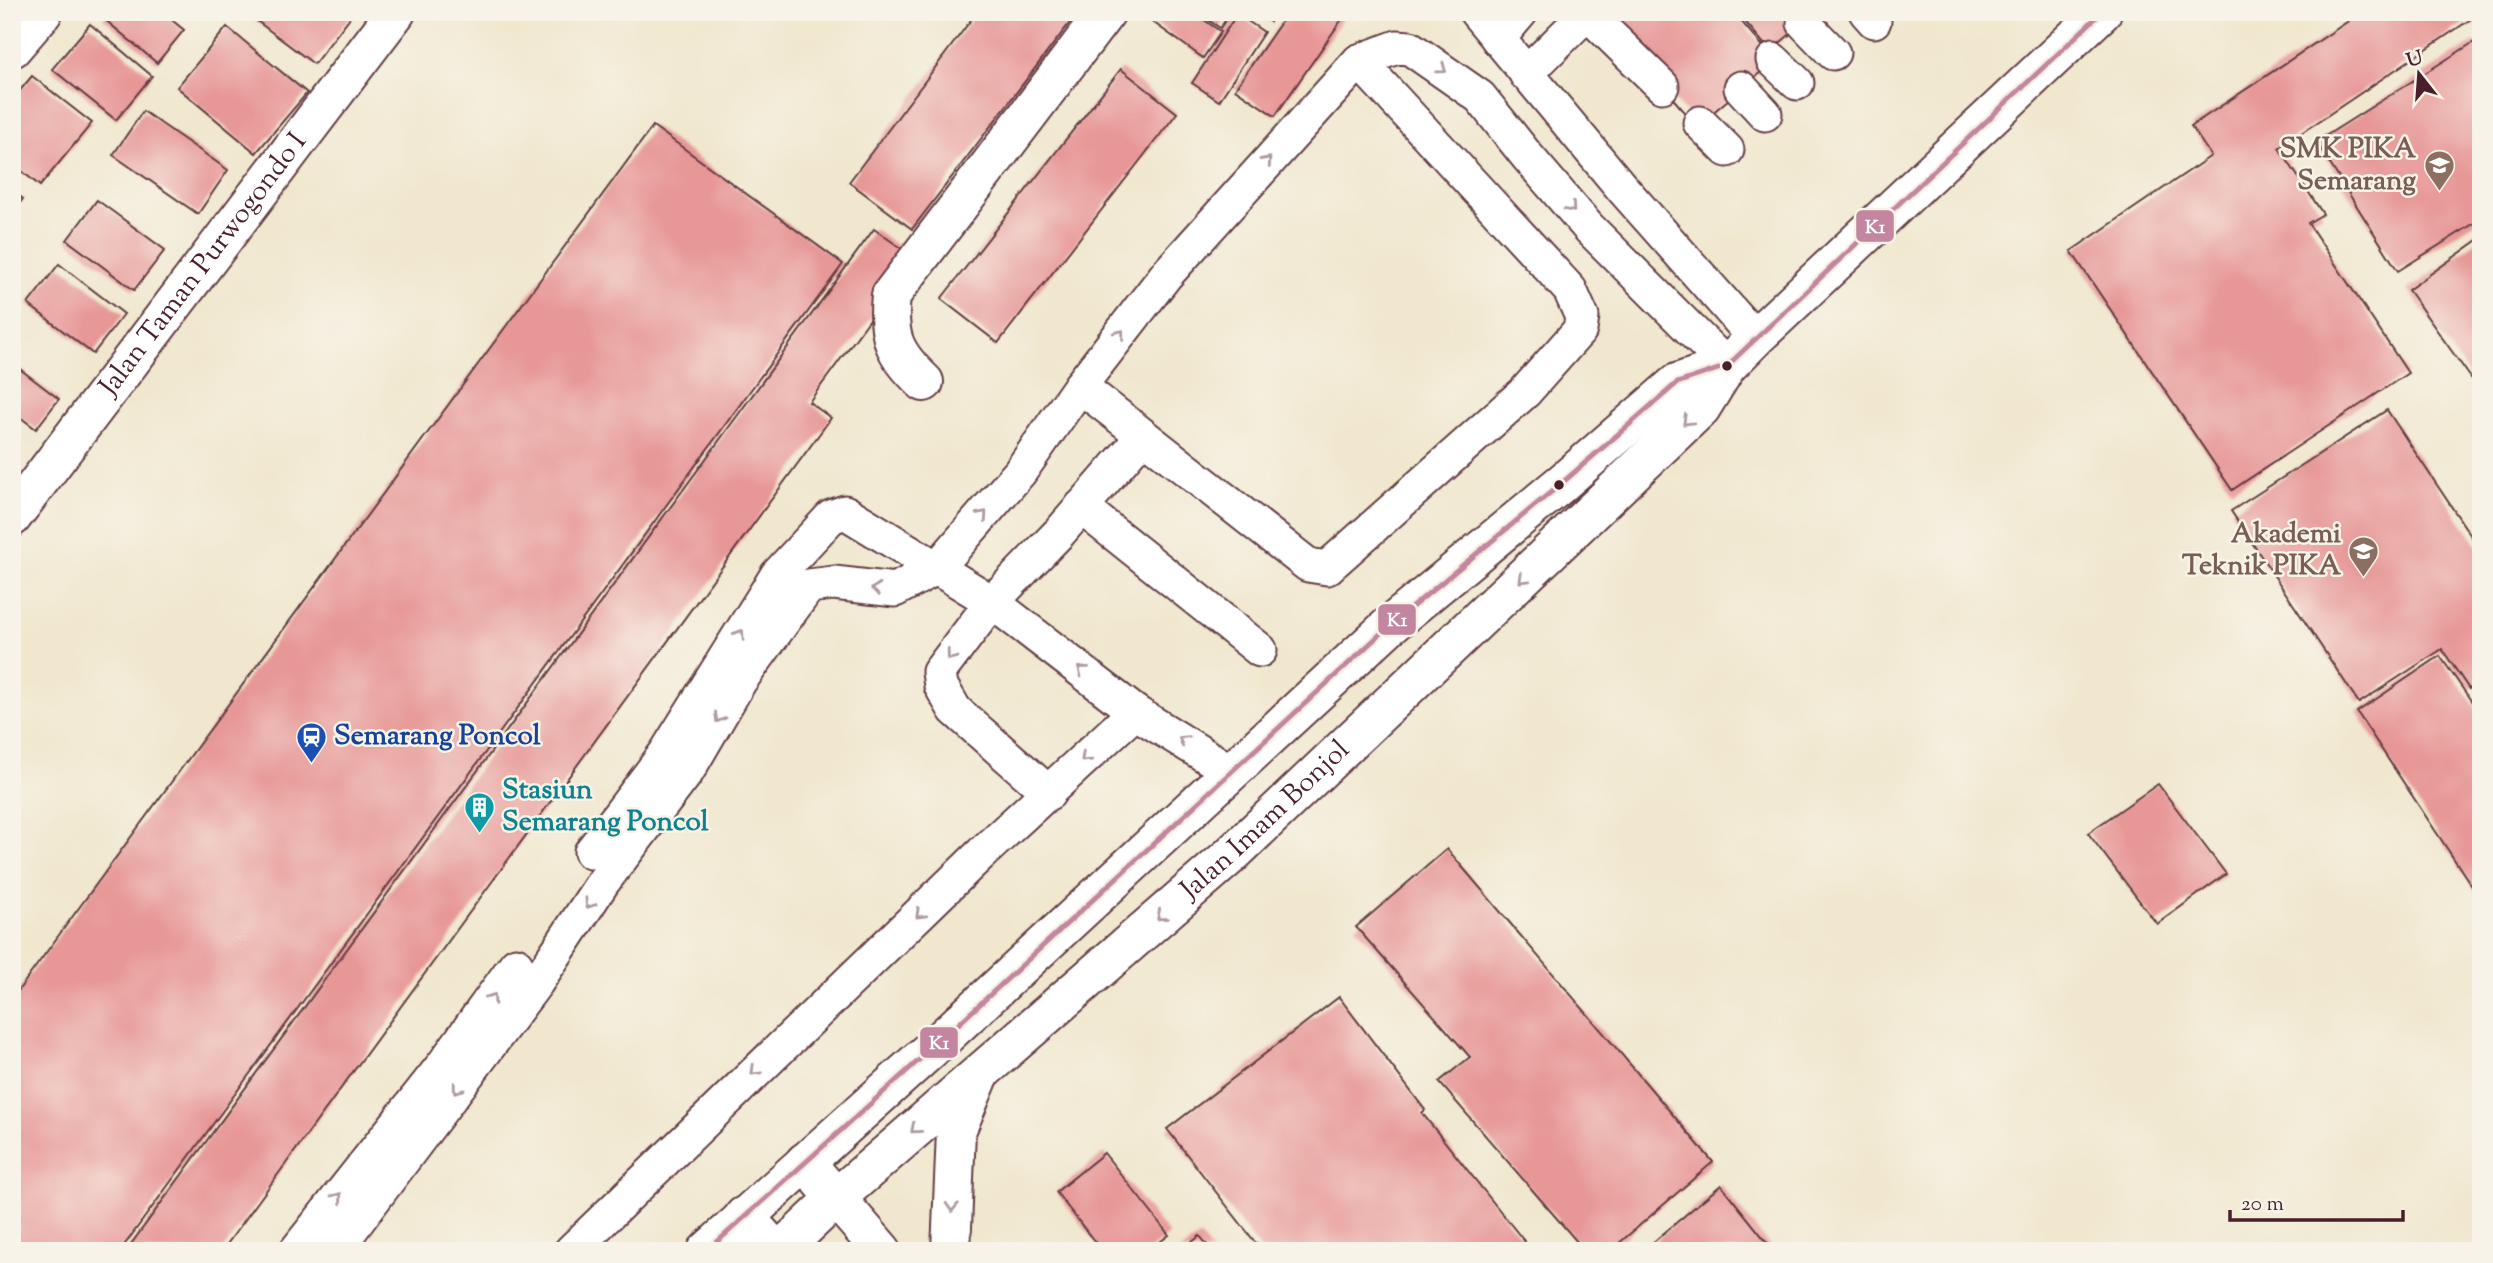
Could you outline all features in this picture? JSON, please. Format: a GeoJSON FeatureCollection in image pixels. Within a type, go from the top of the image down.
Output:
{"type":"FeatureCollection","features":[{"type":"Feature","properties":{"kind":"main road"},"geometry":{"type":"LineString","coordinates":[[12,48],[43,12]]}},
{"type":"Feature","properties":{"kind":"main road","name":"Jalan Taman Purwogondo I"},"geometry":{"type":"LineString","coordinates":[[15,506],[396,12]]}},
{"type":"Feature","properties":{"kind":"main road"},"geometry":{"type":"LineString","coordinates":[[924,382],[899,353],[890,334],[891,295],[1106,12]]}},
{"type":"Feature","properties":{"kind":"main road","name":"Jalan Imam Bonjol"},"geometry":{"type":"LineString","coordinates":[[778,1251],[1231,855],[1701,408],[1727,366],[1763,331],[2102,12]]}},
{"type":"Feature","properties":{"kind":"main road","name":"Jalan Imam Bonjol"},"geometry":{"type":"LineString","coordinates":[[707,1251],[939,1042],[1389,626],[1562,483],[1677,383],[1727,366]]}},
{"type":"Feature","properties":{"kind":"main road"},"geometry":{"type":"LineString","coordinates":[[951,1251],[956,1131],[982,1070]]}},
{"type":"Feature","properties":{"kind":"main road"},"geometry":{"type":"LineString","coordinates":[[805,1162],[883,1251]]}},
{"type":"Feature","properties":{"kind":"main road"},"geometry":{"type":"LineString","coordinates":[[744,1216],[778,1251]]}},
{"type":"Feature","properties":{"kind":"lane"},"geometry":{"type":"LineString","coordinates":[[1476,12],[1507,22],[1533,66],[1622,188],[1763,331]]}},
{"type":"Feature","properties":{"kind":"lane"},"geometry":{"type":"LineString","coordinates":[[1533,66],[1587,13],[1662,86]]}},
{"type":"Feature","properties":{"kind":"lane"},"geometry":{"type":"LineString","coordinates":[[1804,23],[1832,53]]}},
{"type":"Feature","properties":{"kind":"lane"},"geometry":{"type":"LineString","coordinates":[[335,1251],[537,982],[603,882],[687,772],[740,681],[809,586],[834,583],[895,590],[938,567],[1020,472],[1080,386],[1166,275],[1359,61],[1397,47],[1410,48],[1480,97],[1588,228],[1727,366]]}},
{"type":"Feature","properties":{"kind":"lane"},"geometry":{"type":"LineString","coordinates":[[1773,60],[1797,83]]}},
{"type":"Feature","properties":{"kind":"lane"},"geometry":{"type":"LineString","coordinates":[[1080,386],[1308,565],[1327,568],[1525,392],[1580,330],[1582,317],[1570,290],[1359,61]]}},
{"type":"Feature","properties":{"kind":"lane"},"geometry":{"type":"LineString","coordinates":[[1741,88],[1765,114]]}},
{"type":"Feature","properties":{"kind":"lane"},"geometry":{"type":"LineString","coordinates":[[1700,123],[1727,150]]}},
{"type":"Feature","properties":{"kind":"lane"},"geometry":{"type":"LineString","coordinates":[[1049,793],[955,710],[941,686],[939,672],[992,602],[1060,532],[1143,436]]}},
{"type":"Feature","properties":{"kind":"lane"},"geometry":{"type":"LineString","coordinates":[[1081,507],[1260,650]]}},
{"type":"Feature","properties":{"kind":"lane"},"geometry":{"type":"LineString","coordinates":[[591,852],[665,754],[777,575],[831,517],[845,512],[992,602],[1135,712],[1230,771]]}},
{"type":"Feature","properties":{"kind":"lane"},"geometry":{"type":"LineString","coordinates":[[571,1251],[982,853],[1135,712]]}},
{"type":"Feature","properties":{"kind":"lane"},"geometry":{"type":"LineString","coordinates":[[296,1251],[443,1065],[516,964]]}},
{"type":"Feature","properties":{"kind":"building"},"geometry":{"type":"Polygon","coordinates":[[[108,12],[162,12],[184,30],[157,63],[103,18],[108,12]]]}},
{"type":"Feature","properties":{"kind":"building"},"geometry":{"type":"Polygon","coordinates":[[[245,12],[354,12],[314,64],[245,12]]]}},
{"type":"Feature","properties":{"kind":"building"},"geometry":{"type":"Polygon","coordinates":[[[977,12],[1078,12],[912,229],[849,182],[977,12]]]}},
{"type":"Feature","properties":{"kind":"building"},"geometry":{"type":"Polygon","coordinates":[[[1156,12],[1193,12],[1221,32],[1203,58],[1150,20],[1156,12]]]}},
{"type":"Feature","properties":{"kind":"building"},"geometry":{"type":"Polygon","coordinates":[[[1197,12],[1231,12],[1220,28],[1197,12]]]}},
{"type":"Feature","properties":{"kind":"building"},"geometry":{"type":"Polygon","coordinates":[[[1255,12],[1276,12],[1270,22],[1255,12]]]}},
{"type":"Feature","properties":{"kind":"building"},"geometry":{"type":"Polygon","coordinates":[[[1288,12],[1347,12],[1275,116],[1235,89],[1288,12]]]}},
{"type":"Feature","properties":{"kind":"building"},"geometry":{"type":"Polygon","coordinates":[[[1597,12],[1733,12],[1775,60],[1697,126],[1597,12]]]}},
{"type":"Feature","properties":{"kind":"building"},"geometry":{"type":"Polygon","coordinates":[[[1737,12],[1817,12],[1770,51],[1737,12]]]}},
{"type":"Feature","properties":{"kind":"building"},"geometry":{"type":"Polygon","coordinates":[[[2362,12],[2466,12],[2471,19],[2279,148],[2323,214],[2308,223],[2408,373],[2232,490],[2071,251],[2211,156],[2191,126],[2362,12]]]}},
{"type":"Feature","properties":{"kind":"building"},"geometry":{"type":"Polygon","coordinates":[[[1237,14],[1264,32],[1219,101],[1192,83],[1237,14]]]}},
{"type":"Feature","properties":{"kind":"building"},"geometry":{"type":"Polygon","coordinates":[[[90,24],[152,76],[116,120],[52,69],[90,24]]]}},
{"type":"Feature","properties":{"kind":"building"},"geometry":{"type":"Polygon","coordinates":[[[227,27],[307,93],[256,153],[177,87],[227,27]]]}},
{"type":"Feature","properties":{"kind":"building"},"geometry":{"type":"Polygon","coordinates":[[[2474,42],[2481,52],[2481,219],[2398,271],[2316,142],[2474,42]]]}},
{"type":"Feature","properties":{"kind":"building"},"geometry":{"type":"Polygon","coordinates":[[[1121,69],[1177,113],[998,343],[941,299],[1121,69]]]}},
{"type":"Feature","properties":{"kind":"building"},"geometry":{"type":"Polygon","coordinates":[[[32,76],[92,123],[40,186],[12,163],[12,100],[32,76]]]}},
{"type":"Feature","properties":{"kind":"building"},"geometry":{"type":"Polygon","coordinates":[[[143,111],[228,170],[198,214],[113,155],[143,111]]]}},
{"type":"Feature","properties":{"kind":"building"},"geometry":{"type":"Polygon","coordinates":[[[653,126],[843,264],[120,1251],[25,1251],[12,1242],[12,999],[653,126]]]}},
{"type":"Feature","properties":{"kind":"building"},"geometry":{"type":"Polygon","coordinates":[[[12,190],[23,199],[12,213],[12,190]]]}},
{"type":"Feature","properties":{"kind":"building"},"geometry":{"type":"Polygon","coordinates":[[[97,200],[165,250],[134,290],[67,240],[97,200]]]}},
{"type":"Feature","properties":{"kind":"building","name":"Stasiun Semarang Poncol"},"geometry":{"type":"Polygon","coordinates":[[[874,229],[915,258],[809,402],[831,418],[222,1251],[126,1251],[874,229]]]}},
{"type":"Feature","properties":{"kind":"building"},"geometry":{"type":"Polygon","coordinates":[[[2481,238],[2481,392],[2408,290],[2481,238]]]}},
{"type":"Feature","properties":{"kind":"building"},"geometry":{"type":"Polygon","coordinates":[[[59,264],[124,314],[93,354],[28,304],[59,264]]]}},
{"type":"Feature","properties":{"kind":"building"},"geometry":{"type":"Polygon","coordinates":[[[12,363],[59,399],[36,429],[12,411],[12,363]]]}},
{"type":"Feature","properties":{"kind":"building"},"geometry":{"type":"Polygon","coordinates":[[[2387,410],[2481,551],[2481,681],[2469,689],[2442,649],[2359,703],[2231,511],[2387,410]]]}},
{"type":"Feature","properties":{"kind":"building"},"geometry":{"type":"Polygon","coordinates":[[[2440,656],[2481,715],[2481,900],[2357,712],[2440,656]]]}},
{"type":"Feature","properties":{"kind":"building"},"geometry":{"type":"Polygon","coordinates":[[[2158,784],[2226,874],[2157,924],[2088,833],[2158,784]]]}},
{"type":"Feature","properties":{"kind":"building"},"geometry":{"type":"Polygon","coordinates":[[[1447,849],[1713,1162],[1610,1251],[1585,1251],[1439,1082],[1470,1057],[1356,927],[1447,849]]]}},
{"type":"Feature","properties":{"kind":"building"},"geometry":{"type":"Polygon","coordinates":[[[1339,997],[1425,1110],[1422,1113],[1532,1251],[1262,1251],[1167,1129],[1339,997]]]}},
{"type":"Feature","properties":{"kind":"building"},"geometry":{"type":"Polygon","coordinates":[[[1104,1153],[1169,1235],[1148,1251],[1102,1251],[1056,1192],[1104,1153]]]}},
{"type":"Feature","properties":{"kind":"building"},"geometry":{"type":"Polygon","coordinates":[[[1721,1185],[1774,1251],[1645,1249],[1721,1185]]]}},
{"type":"Feature","properties":{"kind":"building"},"geometry":{"type":"Polygon","coordinates":[[[1200,1236],[1212,1251],[1180,1251],[1200,1236]]]}},
{"type":"Feature","properties":{"kind":"transit line","name":"K1"},"geometry":{"type":"LineString","coordinates":[[707,1251],[939,1042],[1389,626],[1562,483],[1677,383],[1727,366],[2102,12]]}},
{"type":"Feature","properties":{"kind":"place","name":"SMK PIKA Semarang"},"geometry":{"type":"Point","coordinates":[2439,193]}},
{"type":"Feature","properties":{"kind":"place","name":"Akademi Teknik PIKA"},"geometry":{"type":"Point","coordinates":[2364,578]}},
{"type":"Feature","properties":{"kind":"place","name":"Semarang Poncol"},"geometry":{"type":"Point","coordinates":[311,764]}},
{"type":"Feature","properties":{"kind":"place","name":"Stasiun Semarang Poncol"},"geometry":{"type":"Point","coordinates":[479,834]}}]}
